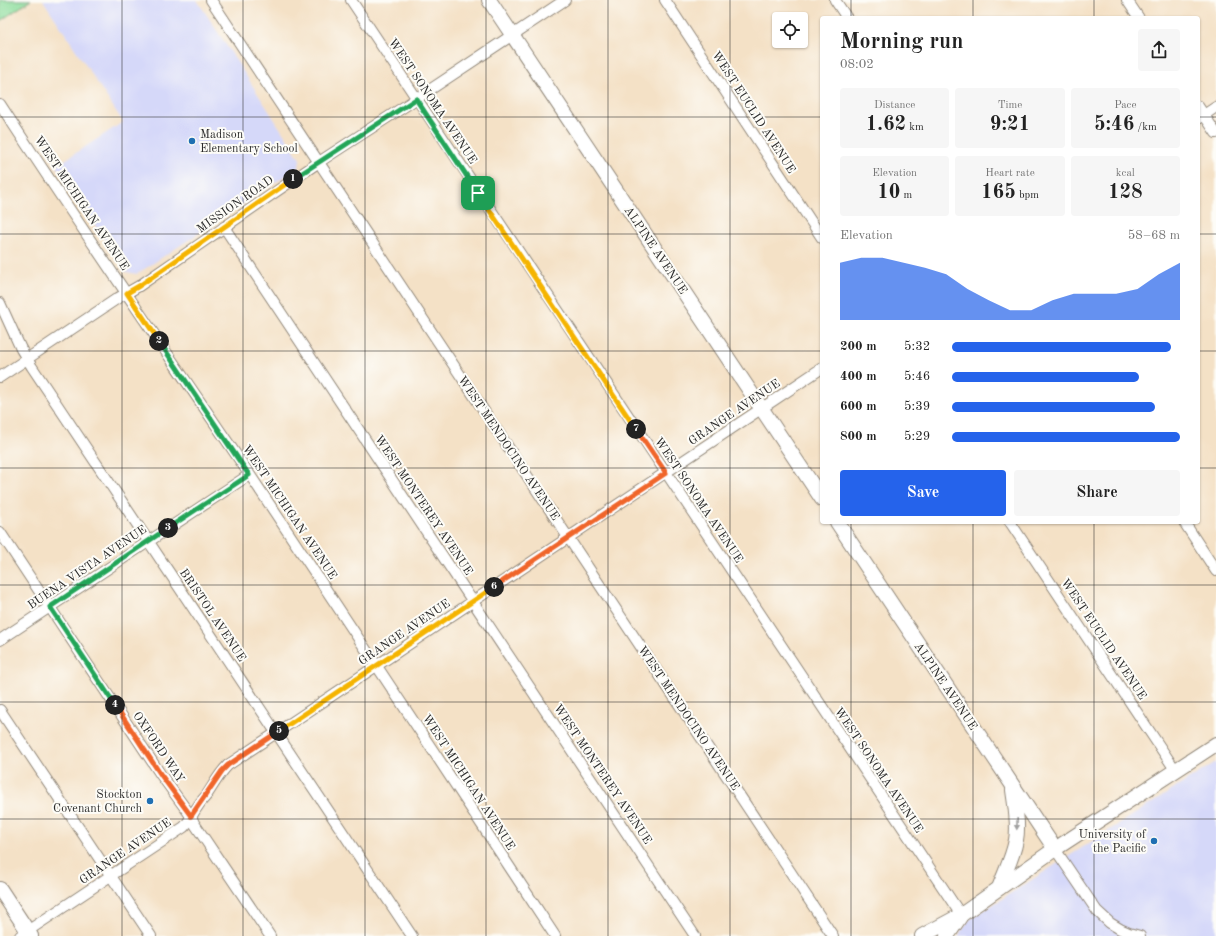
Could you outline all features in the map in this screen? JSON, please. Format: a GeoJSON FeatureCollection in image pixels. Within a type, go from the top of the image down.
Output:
{"type":"FeatureCollection","features":[{"type":"Feature","properties":{"kind":"street","name":"WEST MENDOCINO AVENUE"},"geometry":{"type":"LineString","coordinates":[[211,0],[833,936]]}},
{"type":"Feature","properties":{"kind":"street","name":"WEST SONOMA AVENUE"},"geometry":{"type":"LineString","coordinates":[[351,0],[961,914]]}},
{"type":"Feature","properties":{"kind":"street","name":"ALPINE AVENUE"},"geometry":{"type":"LineString","coordinates":[[489,0],[820,496]]}},
{"type":"Feature","properties":{"kind":"street","name":"MISSION ROAD"},"geometry":{"type":"LineString","coordinates":[[0,377],[139,286],[319,162],[565,0]]}},
{"type":"Feature","properties":{"kind":"street","name":"WEST EUCLID AVENUE"},"geometry":{"type":"LineString","coordinates":[[665,0],[820,235]]}},
{"type":"Feature","properties":{"kind":"street"},"geometry":{"type":"LineString","coordinates":[[835,0],[846,16]]}},
{"type":"Feature","properties":{"kind":"street"},"geometry":{"type":"LineString","coordinates":[[1127,0],[1138,16]]}},
{"type":"Feature","properties":{"kind":"street","name":"WEST MICHIGAN AVENUE"},"geometry":{"type":"LineString","coordinates":[[0,104],[377,666],[555,936]]}},
{"type":"Feature","properties":{"kind":"street"},"geometry":{"type":"LineString","coordinates":[[1216,107],[1201,117],[1216,133]]}},
{"type":"Feature","properties":{"kind":"street","name":"WEST MONTEREY AVENUE"},"geometry":{"type":"LineString","coordinates":[[224,228],[695,936]]}},
{"type":"Feature","properties":{"kind":"street","name":"BRISTOL AVENUE"},"geometry":{"type":"LineString","coordinates":[[0,303],[14,336],[27,358],[148,542],[412,936]]}},
{"type":"Feature","properties":{"kind":"street","name":"GRANGE AVENUE"},"geometry":{"type":"LineString","coordinates":[[26,934],[184,827],[222,771],[228,765],[820,369]]}},
{"type":"Feature","properties":{"kind":"street","name":"BUENA VISTA AVENUE"},"geometry":{"type":"LineString","coordinates":[[0,640],[249,475]]}},
{"type":"Feature","properties":{"kind":"street","name":"ALPINE AVENUE"},"geometry":{"type":"LineString","coordinates":[[838,524],[1055,849]]}},
{"type":"Feature","properties":{"kind":"street","name":"WEST EUCLID AVENUE"},"geometry":{"type":"LineString","coordinates":[[1011,524],[1176,771]]}},
{"type":"Feature","properties":{"kind":"street"},"geometry":{"type":"LineString","coordinates":[[1185,524],[1216,571]]}},
{"type":"Feature","properties":{"kind":"street","name":"OXFORD WAY"},"geometry":{"type":"LineString","coordinates":[[0,532],[270,936]]}},
{"type":"Feature","properties":{"kind":"street"},"geometry":{"type":"LineString","coordinates":[[0,710],[150,936]]}},
{"type":"Feature","properties":{"kind":"street"},"geometry":{"type":"LineString","coordinates":[[922,936],[961,914],[1055,849],[1216,744]]}},
{"type":"Feature","properties":{"kind":"street"},"geometry":{"type":"LineString","coordinates":[[1000,888],[1013,853],[1016,839],[1017,818],[1013,786]]}},
{"type":"Feature","properties":{"kind":"street"},"geometry":{"type":"LineString","coordinates":[[1055,849],[1097,911],[1110,924],[1129,933],[1140,936]]}},
{"type":"Feature","properties":{"kind":"street"},"geometry":{"type":"LineString","coordinates":[[0,890],[26,934]]}},
{"type":"Feature","properties":{"kind":"street"},"geometry":{"type":"LineString","coordinates":[[946,936],[961,914]]}},
{"type":"Feature","properties":{"kind":"shaded area","name":"Madison Elementary School"},"geometry":{"type":"Polygon","coordinates":[[[43,0],[197,0],[300,159],[299,167],[137,274],[126,272],[56,166],[123,122],[43,0]]]}},
{"type":"Feature","properties":{"kind":"shaded area","name":"University of the Pacific"},"geometry":{"type":"Polygon","coordinates":[[[1216,762],[1216,936],[958,936],[969,920],[1216,762]]]}},
{"type":"Feature","properties":{"kind":"green space"},"geometry":{"type":"Polygon","coordinates":[[[0,0],[31,0],[0,21],[0,0]]]}},
{"type":"Feature","properties":{"kind":"place","name":"Madison Elementary School"},"geometry":{"type":"Point","coordinates":[192,141]}},
{"type":"Feature","properties":{"kind":"place","name":"Stockton Covenant Church"},"geometry":{"type":"Point","coordinates":[150,801]}},
{"type":"Feature","properties":{"kind":"place","name":"University of the Pacific"},"geometry":{"type":"Point","coordinates":[1154,841]}},
{"type":"Feature","properties":{"kind":"route"},"geometry":{"type":"LineString","coordinates":[[416,99],[478,193],[666,473],[228,765],[222,771],[191,816],[161,775],[50,607],[249,475],[127,293],[319,162],[416,99]]}}]}
